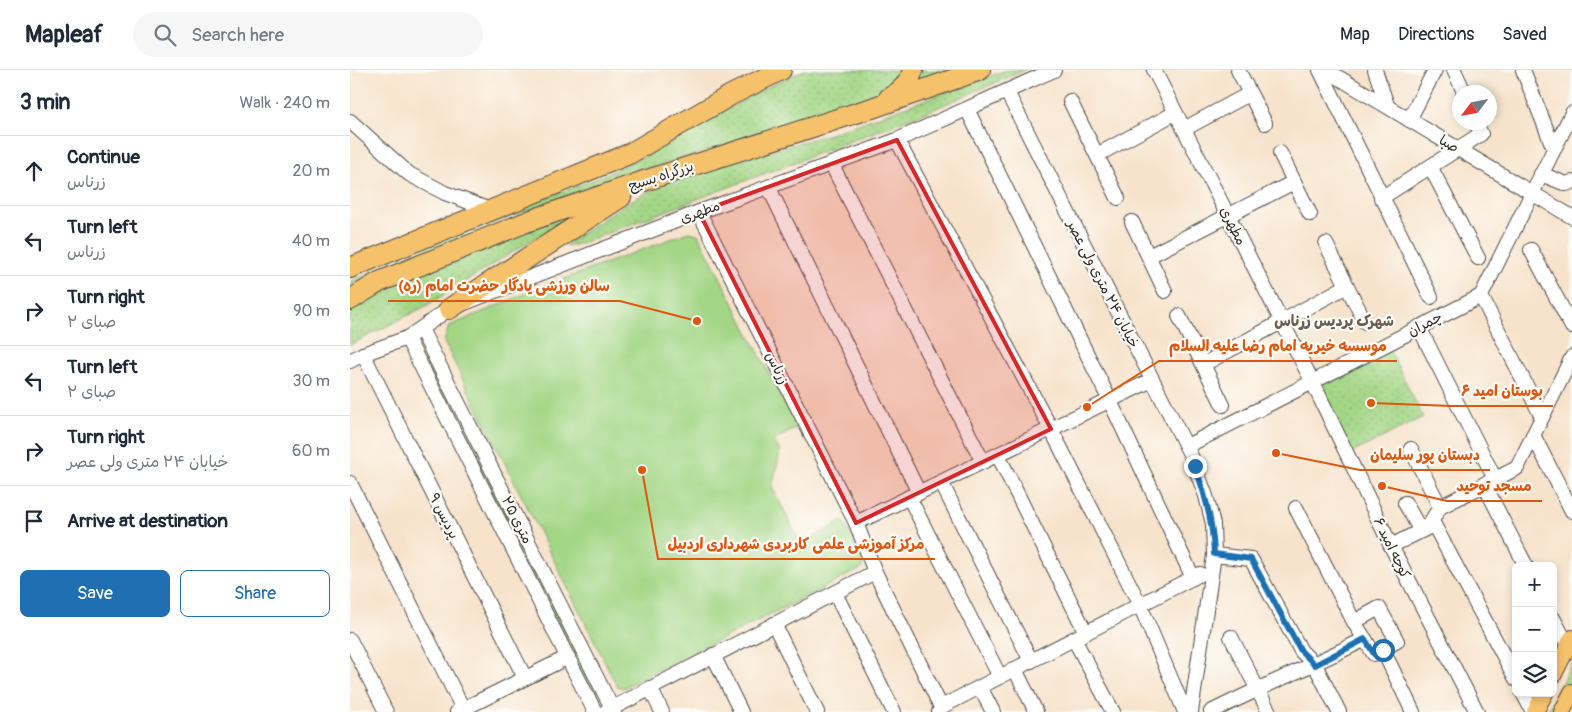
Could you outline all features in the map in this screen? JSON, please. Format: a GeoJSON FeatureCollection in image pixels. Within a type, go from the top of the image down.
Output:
{"type":"FeatureCollection","features":[{"type":"Feature","properties":{"kind":"highway"},"geometry":{"type":"LineString","coordinates":[[350,268],[629,154],[731,94],[781,70]]}},
{"type":"Feature","properties":{"kind":"highway"},"geometry":{"type":"LineString","coordinates":[[872,108],[901,90],[908,83],[913,70]]}},
{"type":"Feature","properties":{"kind":"highway","name":"بزرگراه بسیج"},"geometry":{"type":"LineString","coordinates":[[350,300],[379,282],[520,224],[647,180],[872,108],[980,70]]}},
{"type":"Feature","properties":{"kind":"highway"},"geometry":{"type":"LineString","coordinates":[[449,309],[647,180]]}},
{"type":"Feature","properties":{"kind":"main road"},"geometry":{"type":"LineString","coordinates":[[1557,668],[1570,642]]}},
{"type":"Feature","properties":{"kind":"main road"},"geometry":{"type":"LineString","coordinates":[[1562,712],[1572,692]]}},
{"type":"Feature","properties":{"kind":"main road"},"geometry":{"type":"LineString","coordinates":[[1534,712],[1543,697]]}},
{"type":"Feature","properties":{"kind":"street","name":"مطهری"},"geometry":{"type":"LineString","coordinates":[[350,361],[363,354],[407,338],[449,309],[699,212],[897,140],[968,110],[1054,70]]}},
{"type":"Feature","properties":{"kind":"street","name":"مطهری"},"geometry":{"type":"LineString","coordinates":[[1154,70],[1312,381]]}},
{"type":"Feature","properties":{"kind":"street"},"geometry":{"type":"LineString","coordinates":[[1238,70],[1265,123]]}},
{"type":"Feature","properties":{"kind":"street"},"geometry":{"type":"LineString","coordinates":[[1320,70],[1431,297]]}},
{"type":"Feature","properties":{"kind":"street","name":"صبا"},"geometry":{"type":"LineString","coordinates":[[1326,70],[1572,217]]}},
{"type":"Feature","properties":{"kind":"street"},"geometry":{"type":"LineString","coordinates":[[1375,70],[1387,106]]}},
{"type":"Feature","properties":{"kind":"street"},"geometry":{"type":"LineString","coordinates":[[1409,120],[1435,70]]}},
{"type":"Feature","properties":{"kind":"street"},"geometry":{"type":"LineString","coordinates":[[1454,70],[1461,85]]}},
{"type":"Feature","properties":{"kind":"street"},"geometry":{"type":"LineString","coordinates":[[1523,70],[1554,149]]}},
{"type":"Feature","properties":{"kind":"street","name":"خیابان ۲۴ متری ولی عصر"},"geometry":{"type":"LineString","coordinates":[[1007,92],[1187,446],[1206,496],[1213,524],[1213,561],[1191,712]]}},
{"type":"Feature","properties":{"kind":"street"},"geometry":{"type":"LineString","coordinates":[[1184,129],[1249,94]]}},
{"type":"Feature","properties":{"kind":"street"},"geometry":{"type":"LineString","coordinates":[[1070,101],[1118,198]]}},
{"type":"Feature","properties":{"kind":"street"},"geometry":{"type":"LineString","coordinates":[[968,110],[1110,400],[1194,578]]}},
{"type":"Feature","properties":{"kind":"street"},"geometry":{"type":"LineString","coordinates":[[1542,417],[1481,296],[1572,112]]}},
{"type":"Feature","properties":{"kind":"street"},"geometry":{"type":"LineString","coordinates":[[1097,155],[1176,113]]}},
{"type":"Feature","properties":{"kind":"street"},"geometry":{"type":"LineString","coordinates":[[350,121],[409,174],[445,193],[490,210]]}},
{"type":"Feature","properties":{"kind":"street"},"geometry":{"type":"LineString","coordinates":[[1381,198],[1459,150],[1481,134],[1479,130]]}},
{"type":"Feature","properties":{"kind":"street"},"geometry":{"type":"LineString","coordinates":[[897,140],[1052,429],[1140,605],[1185,712]]}},
{"type":"Feature","properties":{"kind":"street"},"geometry":{"type":"LineString","coordinates":[[1280,153],[1310,214]]}},
{"type":"Feature","properties":{"kind":"street"},"geometry":{"type":"LineString","coordinates":[[832,165],[983,462]]}},
{"type":"Feature","properties":{"kind":"street"},"geometry":{"type":"LineString","coordinates":[[1431,168],[1478,258]]}},
{"type":"Feature","properties":{"kind":"street"},"geometry":{"type":"LineString","coordinates":[[1541,174],[1566,184],[1572,182]]}},
{"type":"Feature","properties":{"kind":"street"},"geometry":{"type":"LineString","coordinates":[[1148,256],[1294,182]]}},
{"type":"Feature","properties":{"kind":"street"},"geometry":{"type":"LineString","coordinates":[[769,188],[1000,677]]}},
{"type":"Feature","properties":{"kind":"street","name":"زرناس"},"geometry":{"type":"LineString","coordinates":[[699,212],[856,523],[875,572],[940,710]]}},
{"type":"Feature","properties":{"kind":"street"},"geometry":{"type":"LineString","coordinates":[[1132,222],[1166,291]]}},
{"type":"Feature","properties":{"kind":"street"},"geometry":{"type":"LineString","coordinates":[[559,237],[555,245],[557,254],[566,258],[583,258]]}},
{"type":"Feature","properties":{"kind":"street"},"geometry":{"type":"LineString","coordinates":[[1326,244],[1365,322]]}},
{"type":"Feature","properties":{"kind":"street"},"geometry":{"type":"LineString","coordinates":[[1531,250],[1572,327]]}},
{"type":"Feature","properties":{"kind":"street"},"geometry":{"type":"LineString","coordinates":[[1204,364],[1347,286]]}},
{"type":"Feature","properties":{"kind":"street","name":"چمران"},"geometry":{"type":"LineString","coordinates":[[1187,446],[1481,296]]}},
{"type":"Feature","properties":{"kind":"street"},"geometry":{"type":"LineString","coordinates":[[1179,316],[1223,405]]}},
{"type":"Feature","properties":{"kind":"street"},"geometry":{"type":"LineString","coordinates":[[1419,327],[1524,562]]}},
{"type":"Feature","properties":{"kind":"street","name":"۲۵ متری"},"geometry":{"type":"LineString","coordinates":[[421,329],[610,711]]}},
{"type":"Feature","properties":{"kind":"street","name":"۲۵ متری"},"geometry":{"type":"LineString","coordinates":[[407,338],[595,712]]}},
{"type":"Feature","properties":{"kind":"street","name":"پردیس ۹"},"geometry":{"type":"LineString","coordinates":[[363,354],[525,678]]}},
{"type":"Feature","properties":{"kind":"street"},"geometry":{"type":"LineString","coordinates":[[1391,546],[1428,528],[1440,507],[1517,468],[1572,359]]}},
{"type":"Feature","properties":{"kind":"street"},"geometry":{"type":"LineString","coordinates":[[856,523],[1152,380]]}},
{"type":"Feature","properties":{"kind":"street","name":"کوچه امید ۶"},"geometry":{"type":"LineString","coordinates":[[1312,381],[1391,546],[1476,712]]}},
{"type":"Feature","properties":{"kind":"street"},"geometry":{"type":"LineString","coordinates":[[1533,435],[1572,511]]}},
{"type":"Feature","properties":{"kind":"street"},"geometry":{"type":"LineString","coordinates":[[1411,449],[1440,507]]}},
{"type":"Feature","properties":{"kind":"street"},"geometry":{"type":"LineString","coordinates":[[998,455],[1113,712]]}},
{"type":"Feature","properties":{"kind":"street"},"geometry":{"type":"LineString","coordinates":[[941,482],[1031,661]]}},
{"type":"Feature","properties":{"kind":"street"},"geometry":{"type":"LineString","coordinates":[[350,483],[460,710],[568,657]]}},
{"type":"Feature","properties":{"kind":"street"},"geometry":{"type":"LineString","coordinates":[[1405,503],[1421,531]]}},
{"type":"Feature","properties":{"kind":"street"},"geometry":{"type":"LineString","coordinates":[[1296,508],[1354,622],[1374,654],[1397,641],[1379,608],[1354,622]]}},
{"type":"Feature","properties":{"kind":"street"},"geometry":{"type":"LineString","coordinates":[[1432,521],[1512,671]]}},
{"type":"Feature","properties":{"kind":"street"},"geometry":{"type":"LineString","coordinates":[[940,710],[980,687],[1194,578],[1213,561],[1251,559],[1301,651],[1315,665],[1339,712]]}},
{"type":"Feature","properties":{"kind":"street"},"geometry":{"type":"LineString","coordinates":[[610,711],[650,688],[875,572]]}},
{"type":"Feature","properties":{"kind":"street"},"geometry":{"type":"LineString","coordinates":[[835,593],[894,712]]}},
{"type":"Feature","properties":{"kind":"street"},"geometry":{"type":"LineString","coordinates":[[774,624],[817,712]]}},
{"type":"Feature","properties":{"kind":"street"},"geometry":{"type":"LineString","coordinates":[[1557,624],[1570,642]]}},
{"type":"Feature","properties":{"kind":"street"},"geometry":{"type":"LineString","coordinates":[[1232,637],[1269,712]]}},
{"type":"Feature","properties":{"kind":"street"},"geometry":{"type":"LineString","coordinates":[[1211,712],[1257,689],[1315,665],[1365,639]]}},
{"type":"Feature","properties":{"kind":"street"},"geometry":{"type":"LineString","coordinates":[[350,640],[386,712]]}},
{"type":"Feature","properties":{"kind":"street"},"geometry":{"type":"LineString","coordinates":[[1383,650],[1413,712]]}},
{"type":"Feature","properties":{"kind":"street"},"geometry":{"type":"LineString","coordinates":[[714,655],[741,712]]}},
{"type":"Feature","properties":{"kind":"street"},"geometry":{"type":"LineString","coordinates":[[1015,669],[1036,712]]}},
{"type":"Feature","properties":{"kind":"street"},"geometry":{"type":"LineString","coordinates":[[980,687],[993,712]]}},
{"type":"Feature","properties":{"kind":"street"},"geometry":{"type":"LineString","coordinates":[[650,688],[662,712]]}},
{"type":"Feature","properties":{"kind":"street"},"geometry":{"type":"LineString","coordinates":[[1526,697],[1534,712]]}},
{"type":"Feature","properties":{"kind":"highlighted area"},"geometry":{"type":"Polygon","coordinates":[[[897,140],[1051,429],[856,523],[699,212],[897,140]]]}},
{"type":"Feature","properties":{"kind":"green space"},"geometry":{"type":"Polygon","coordinates":[[[804,70],[907,70],[896,89],[855,106],[604,182],[471,232],[350,286],[350,282],[472,226],[593,180],[649,154],[765,88],[804,70]]]}},
{"type":"Feature","properties":{"kind":"green space"},"geometry":{"type":"Polygon","coordinates":[[[920,70],[961,70],[917,82],[920,70]]]}},
{"type":"Feature","properties":{"kind":"green space"},"geometry":{"type":"Polygon","coordinates":[[[1007,70],[1025,70],[932,110],[584,242],[571,246],[565,245],[623,205],[676,177],[830,134],[1007,70]]]}},
{"type":"Feature","properties":{"kind":"green space"},"geometry":{"type":"Polygon","coordinates":[[[583,208],[426,306],[350,345],[350,310],[399,283],[583,208]]]}},
{"type":"Feature","properties":{"kind":"green space"},"geometry":{"type":"Polygon","coordinates":[[[689,232],[698,234],[797,428],[774,440],[780,452],[772,487],[801,544],[843,521],[864,562],[861,569],[623,688],[617,686],[444,342],[449,326],[537,289],[689,232]]]}},
{"type":"Feature","properties":{"kind":"green space"},"geometry":{"type":"Polygon","coordinates":[[[1388,347],[1423,417],[1350,454],[1317,385],[1388,347]]]}},
{"type":"Feature","properties":{"kind":"green space"},"geometry":{"type":"Polygon","coordinates":[[[431,364],[602,702],[597,704],[426,366],[431,364]]]}},
{"type":"Feature","properties":{"kind":"green space"},"geometry":{"type":"Polygon","coordinates":[[[1572,662],[1572,678],[1555,712],[1547,712],[1554,697],[1557,697],[1557,692],[1572,662]]]}},
{"type":"Feature","properties":{"kind":"place","name":"سالن ورزشی یادگار حضرت امام (ره)"},"geometry":{"type":"Point","coordinates":[697,321]}},
{"type":"Feature","properties":{"kind":"place","name":"بوستان امید ۶"},"geometry":{"type":"Point","coordinates":[1371,403]}},
{"type":"Feature","properties":{"kind":"place","name":"موسسه خیریه امام رضا علیه السلام"},"geometry":{"type":"Point","coordinates":[1087,407]}},
{"type":"Feature","properties":{"kind":"place","name":"دبستان پور سلیمان"},"geometry":{"type":"Point","coordinates":[1276,453]}},
{"type":"Feature","properties":{"kind":"place","name":"مرکز آموزشی علمی کاربردی شهرداری اردبیل"},"geometry":{"type":"Point","coordinates":[642,470]}},
{"type":"Feature","properties":{"kind":"place","name":"مسجد توحید"},"geometry":{"type":"Point","coordinates":[1382,486]}},
{"type":"Feature","properties":{"kind":"district","name":"شهرک پردیس زرناس"},"geometry":{"type":"Point","coordinates":[1334,321]}},
{"type":"Feature","properties":{"kind":"route"},"geometry":{"type":"LineString","coordinates":[[1195,466],[1206,496],[1213,524],[1214,554],[1251,559],[1301,651],[1315,665],[1365,639],[1374,654],[1383,650]]}}]}
